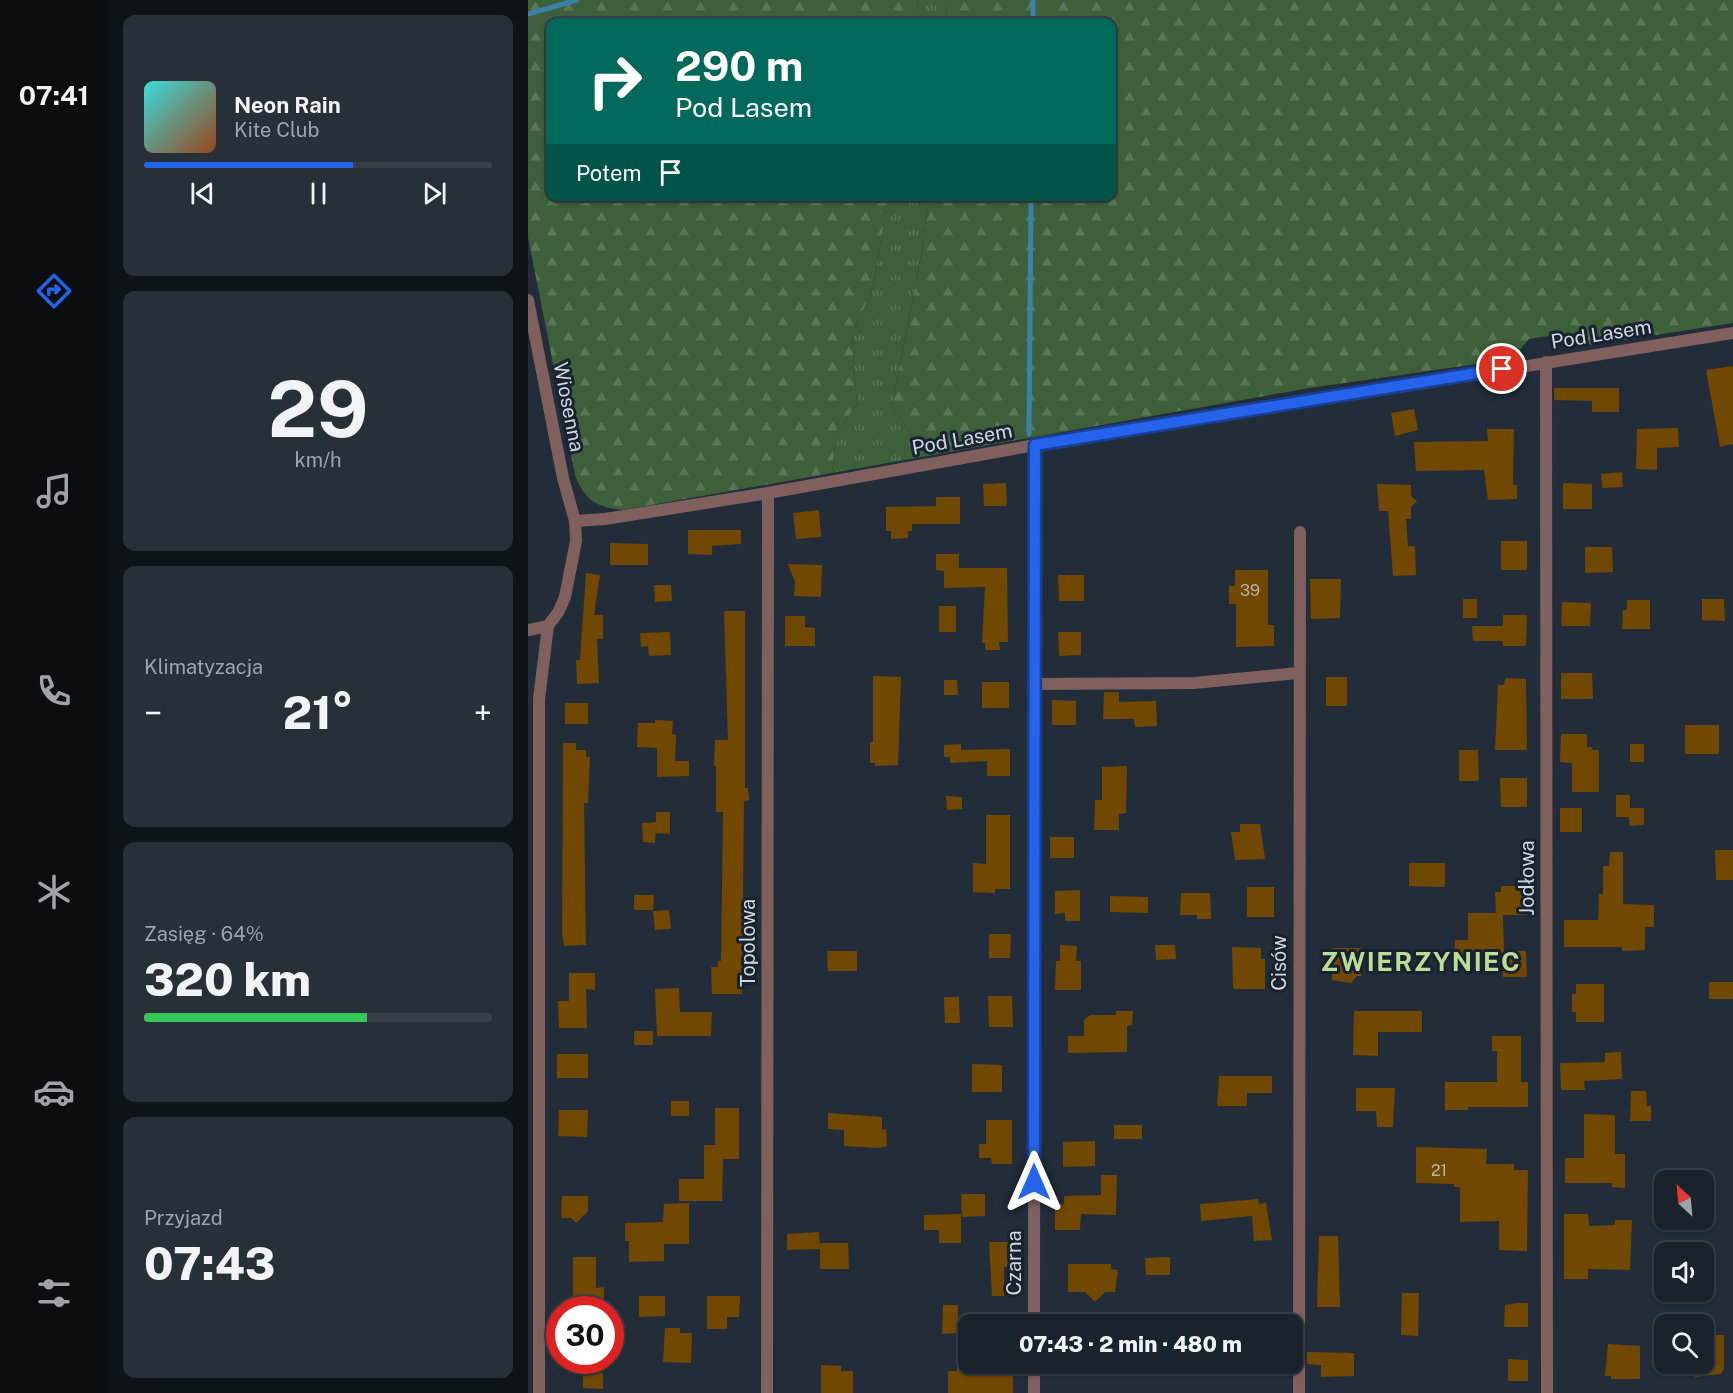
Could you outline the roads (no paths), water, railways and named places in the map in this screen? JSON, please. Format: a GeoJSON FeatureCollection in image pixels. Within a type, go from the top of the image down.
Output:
{"type":"FeatureCollection","features":[{"type":"Feature","properties":{"kind":"street","name":"Wiosenna"},"geometry":{"type":"LineString","coordinates":[[528,300],[563,478],[575,521]]}},
{"type":"Feature","properties":{"kind":"street","name":"Pod Lasem"},"geometry":{"type":"LineString","coordinates":[[575,521],[605,519],[768,493],[1035,445],[1733,333]]}},
{"type":"Feature","properties":{"kind":"street","name":"Jodłowa"},"geometry":{"type":"LineString","coordinates":[[1546,362],[1547,1393]]}},
{"type":"Feature","properties":{"kind":"street","name":"Czarna"},"geometry":{"type":"LineString","coordinates":[[1034,1314],[1035,445]]}},
{"type":"Feature","properties":{"kind":"street","name":"Topolowa"},"geometry":{"type":"LineString","coordinates":[[767,1393],[768,493]]}},
{"type":"Feature","properties":{"kind":"street"},"geometry":{"type":"LineString","coordinates":[[540,1393],[534,1065],[539,699],[548,626],[565,597],[576,541],[575,521]]}},
{"type":"Feature","properties":{"kind":"street","name":"Cisów"},"geometry":{"type":"LineString","coordinates":[[1299,1393],[1298,673],[1300,532]]}},
{"type":"Feature","properties":{"kind":"street"},"geometry":{"type":"LineString","coordinates":[[528,630],[548,626]]}},
{"type":"Feature","properties":{"kind":"street"},"geometry":{"type":"LineString","coordinates":[[1034,684],[1194,683],[1298,673]]}},
{"type":"Feature","properties":{"kind":"street"},"geometry":{"type":"LineString","coordinates":[[1034,1374],[1034,1393]]}},
{"type":"Feature","properties":{"kind":"waterway"},"geometry":{"type":"LineString","coordinates":[[528,14],[577,0]]}},
{"type":"Feature","properties":{"kind":"waterway"},"geometry":{"type":"LineString","coordinates":[[1033,0],[1033,18]]}},
{"type":"Feature","properties":{"kind":"waterway"},"geometry":{"type":"LineString","coordinates":[[1029,434],[1031,201]]}},
{"type":"Feature","properties":{"kind":"district","name":"ZWIERZYNIEC"},"geometry":{"type":"Point","coordinates":[1421,961]}}]}
